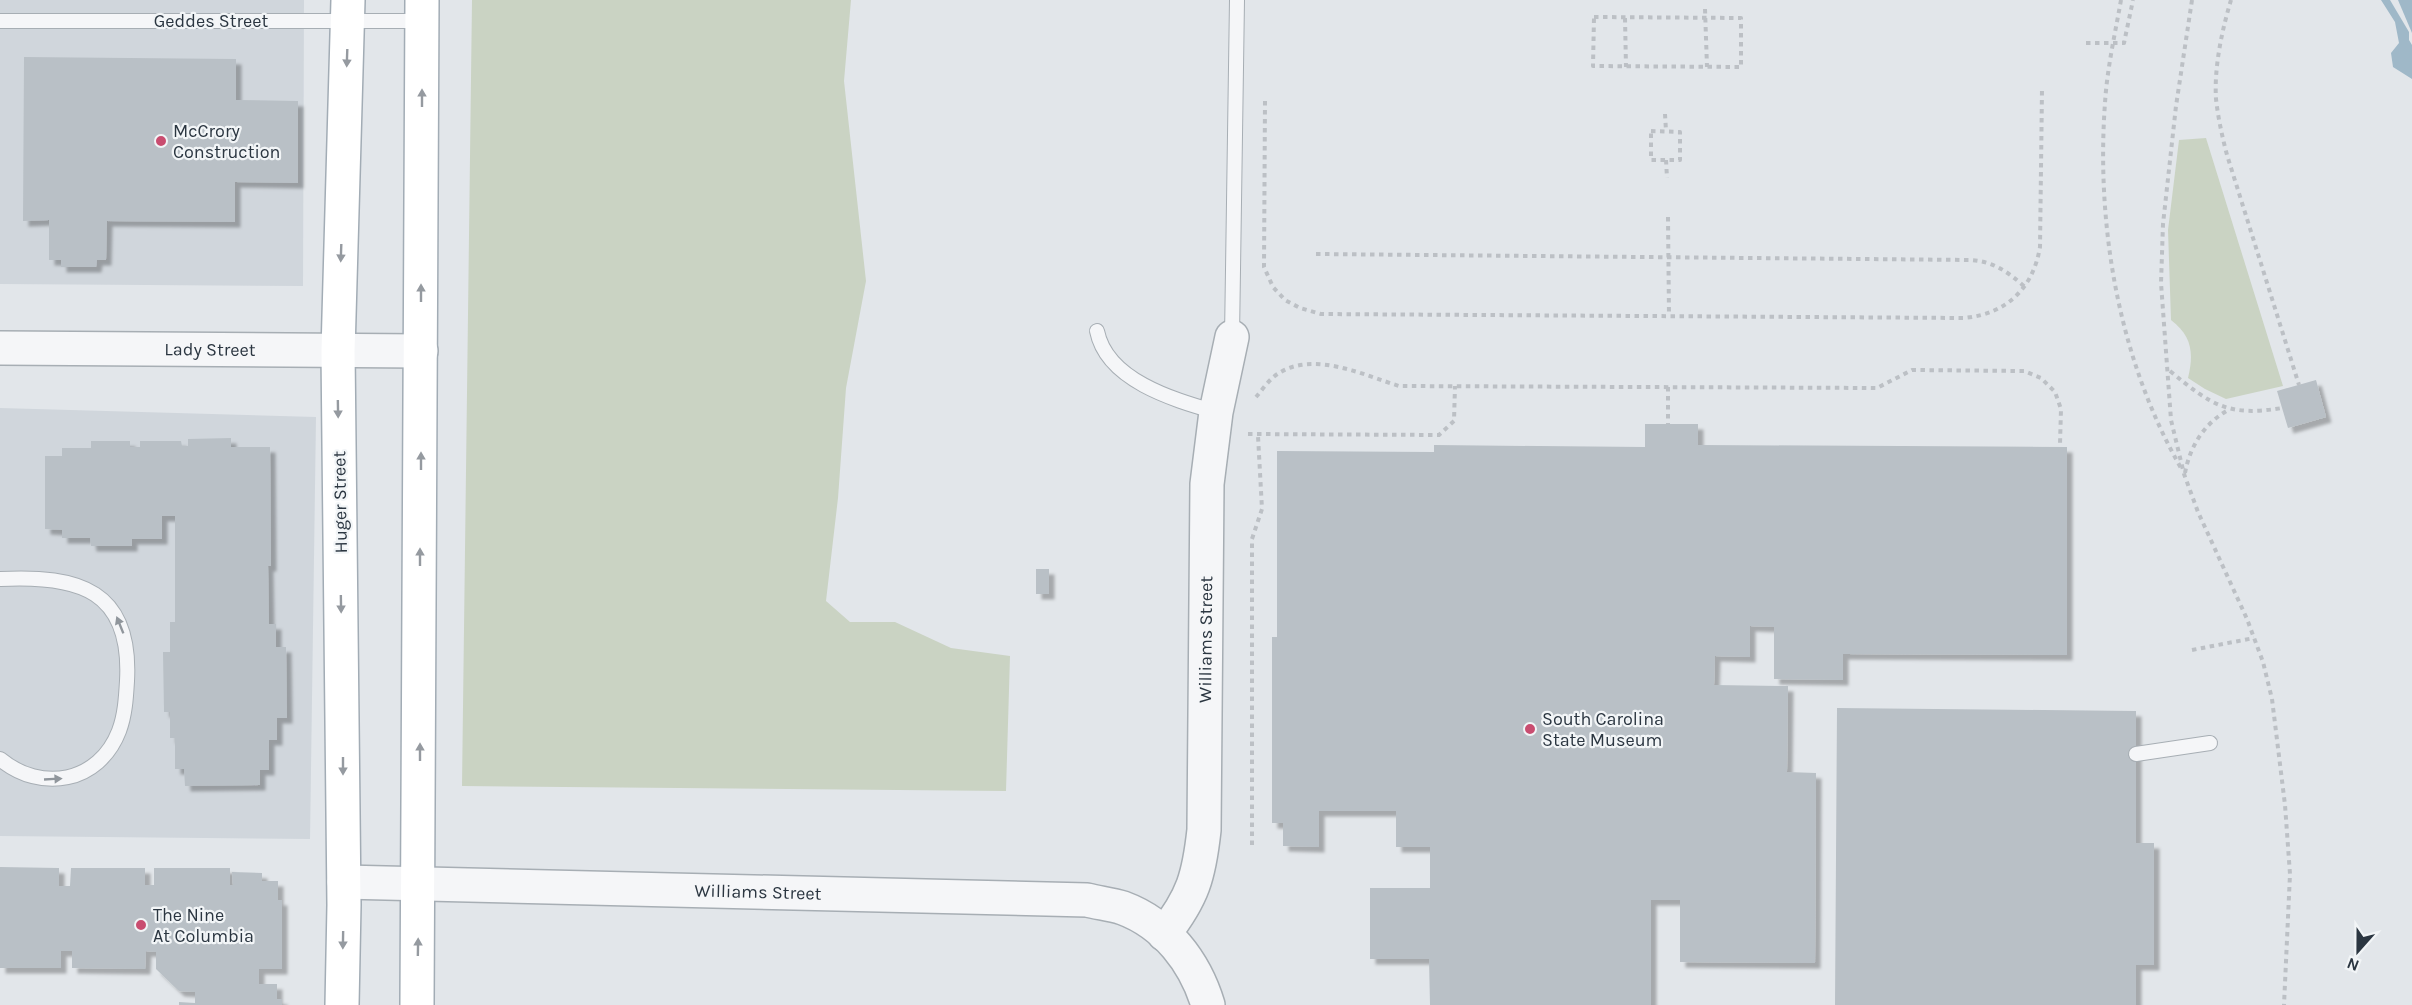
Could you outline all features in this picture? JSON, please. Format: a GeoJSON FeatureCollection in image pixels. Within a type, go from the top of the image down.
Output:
{"type":"FeatureCollection","features":[{"type":"Feature","properties":{"kind":"main road","name":"Huger Street"},"geometry":{"type":"LineString","coordinates":[[342,1005],[344,882],[338,351],[348,11]]}},
{"type":"Feature","properties":{"kind":"main road"},"geometry":{"type":"LineString","coordinates":[[417,1005],[422,11]]}},
{"type":"Feature","properties":{"kind":"street","name":"Williams Street"},"geometry":{"type":"LineString","coordinates":[[1164,934],[1191,895],[1197,876],[1203,838],[1207,484],[1216,412],[1232,338]]}},
{"type":"Feature","properties":{"kind":"street","name":"Lady Street"},"geometry":{"type":"LineString","coordinates":[[0,348],[421,351]]}},
{"type":"Feature","properties":{"kind":"street","name":"Williams Street"},"geometry":{"type":"LineString","coordinates":[[344,882],[1087,900],[1123,908],[1164,934],[1185,954],[1203,988],[1208,1005]]}},
{"type":"Feature","properties":{"kind":"lane"},"geometry":{"type":"LineString","coordinates":[[1232,338],[1237,0]]}},
{"type":"Feature","properties":{"kind":"lane","name":"Geddes Street"},"geometry":{"type":"LineString","coordinates":[[0,21],[422,11]]}},
{"type":"Feature","properties":{"kind":"lane"},"geometry":{"type":"LineString","coordinates":[[1097,331],[1102,347],[1113,360],[1143,385],[1166,397],[1216,412]]}},
{"type":"Feature","properties":{"kind":"lane"},"geometry":{"type":"LineString","coordinates":[[0,579],[33,577],[57,580],[82,587],[102,599],[116,615],[124,634],[128,655],[125,708],[119,731],[101,759],[72,777],[54,780],[25,775],[0,759]]}},
{"type":"Feature","properties":{"kind":"lane"},"geometry":{"type":"LineString","coordinates":[[2136,754],[2210,743]]}},
{"type":"Feature","properties":{"kind":"path"},"geometry":{"type":"LineString","coordinates":[[2121,0],[2105,101],[2103,166],[2113,272],[2128,341],[2151,410],[2184,474]]}},
{"type":"Feature","properties":{"kind":"path"},"geometry":{"type":"LineString","coordinates":[[2086,43],[2124,43],[2133,0]]}},
{"type":"Feature","properties":{"kind":"path"},"geometry":{"type":"LineString","coordinates":[[2192,0],[2176,106],[2163,224],[2162,283],[2171,420],[2184,474],[2198,513],[2254,638],[2263,662],[2272,699],[2285,805],[2290,874],[2284,1005]]}},
{"type":"Feature","properties":{"kind":"path"},"geometry":{"type":"LineString","coordinates":[[2231,0],[2222,36],[2218,69],[2216,97],[2220,125],[2230,166],[2298,385]]}},
{"type":"Feature","properties":{"kind":"path"},"geometry":{"type":"LineString","coordinates":[[1705,9],[1707,67]]}},
{"type":"Feature","properties":{"kind":"path"},"geometry":{"type":"LineString","coordinates":[[1594,17],[1706,18],[1741,18],[1741,67],[1593,66],[1594,17]]}},
{"type":"Feature","properties":{"kind":"path"},"geometry":{"type":"LineString","coordinates":[[1625,18],[1626,67]]}},
{"type":"Feature","properties":{"kind":"path"},"geometry":{"type":"LineString","coordinates":[[1265,101],[1264,267],[1279,295],[1292,305],[1321,314],[1964,318],[1995,311],[2013,300],[2025,287],[2035,269],[2040,247],[2042,89]]}},
{"type":"Feature","properties":{"kind":"path"},"geometry":{"type":"LineString","coordinates":[[1665,114],[1666,131]]}},
{"type":"Feature","properties":{"kind":"path"},"geometry":{"type":"LineString","coordinates":[[1651,131],[1680,132],[1680,160],[1666,160],[1651,160],[1651,131]]}},
{"type":"Feature","properties":{"kind":"path"},"geometry":{"type":"LineString","coordinates":[[1666,160],[1667,178]]}},
{"type":"Feature","properties":{"kind":"path"},"geometry":{"type":"LineString","coordinates":[[1668,217],[1669,316]]}},
{"type":"Feature","properties":{"kind":"path"},"geometry":{"type":"LineString","coordinates":[[1316,254],[1978,260],[2002,269],[2025,287]]}},
{"type":"Feature","properties":{"kind":"path"},"geometry":{"type":"LineString","coordinates":[[1252,402],[1277,374],[1308,365],[1328,365],[1399,386],[1877,388],[1912,370],[2016,370],[2042,378],[2055,392],[2061,409],[2060,444]]}},
{"type":"Feature","properties":{"kind":"path"},"geometry":{"type":"LineString","coordinates":[[2169,370],[2191,389],[2229,410],[2251,412],[2282,408]]}},
{"type":"Feature","properties":{"kind":"path"},"geometry":{"type":"LineString","coordinates":[[1249,435],[1439,435],[1454,421],[1455,386]]}},
{"type":"Feature","properties":{"kind":"path"},"geometry":{"type":"LineString","coordinates":[[1668,387],[1668,424]]}},
{"type":"Feature","properties":{"kind":"path"},"geometry":{"type":"LineString","coordinates":[[2184,474],[2191,448],[2199,436],[2218,416],[2229,410]]}},
{"type":"Feature","properties":{"kind":"path"},"geometry":{"type":"LineString","coordinates":[[1252,845],[1252,539],[1262,508],[1258,436]]}},
{"type":"Feature","properties":{"kind":"path"},"geometry":{"type":"LineString","coordinates":[[2192,650],[2254,638]]}},
{"type":"Feature","properties":{"kind":"shaded area"},"geometry":{"type":"Polygon","coordinates":[[[0,0],[304,0],[303,286],[0,284],[0,0]]]}},
{"type":"Feature","properties":{"kind":"shaded area"},"geometry":{"type":"Polygon","coordinates":[[[0,408],[316,417],[310,839],[0,836],[0,408]]]}},
{"type":"Feature","properties":{"kind":"green space"},"geometry":{"type":"Polygon","coordinates":[[[472,0],[851,0],[844,81],[866,281],[846,388],[838,498],[826,601],[850,622],[895,622],[951,648],[1010,656],[1006,791],[462,786],[472,0]]]}},
{"type":"Feature","properties":{"kind":"green space"},"geometry":{"type":"Polygon","coordinates":[[[2206,138],[2283,386],[2226,399],[2188,378],[2191,361],[2190,346],[2183,332],[2171,320],[2168,230],[2179,140],[2206,138]]]}},
{"type":"Feature","properties":{"kind":"water"},"geometry":{"type":"Polygon","coordinates":[[[2381,0],[2390,0],[2409,32],[2412,45],[2412,79],[2393,67],[2391,53],[2399,43],[2395,22],[2381,0]]]}},
{"type":"Feature","properties":{"kind":"water"},"geometry":{"type":"Polygon","coordinates":[[[2398,0],[2412,0],[2412,33],[2398,0]]]}},
{"type":"Feature","properties":{"kind":"building","name":"McCrory Construction"},"geometry":{"type":"Polygon","coordinates":[[[24,57],[236,59],[236,100],[298,101],[298,183],[235,182],[235,222],[107,221],[106,260],[97,260],[96,267],[61,267],[61,260],[49,260],[49,220],[23,221],[24,57]]]}},
{"type":"Feature","properties":{"kind":"building"},"geometry":{"type":"Polygon","coordinates":[[[2316,380],[2326,417],[2288,428],[2277,391],[2316,380]]]}},
{"type":"Feature","properties":{"kind":"building","name":"South Carolina State Museum"},"geometry":{"type":"Polygon","coordinates":[[[1645,424],[1698,424],[1698,445],[2067,447],[2067,655],[1843,654],[1843,680],[1774,679],[1774,627],[1750,626],[1750,657],[1715,656],[1714,685],[1788,686],[1787,772],[1816,773],[1815,963],[1680,962],[1680,900],[1651,900],[1651,1005],[1430,1005],[1429,959],[1370,959],[1370,888],[1430,888],[1430,847],[1396,847],[1396,811],[1319,811],[1319,847],[1283,846],[1283,823],[1272,823],[1272,637],[1277,637],[1277,451],[1434,452],[1434,445],[1645,447],[1645,424]]]}},
{"type":"Feature","properties":{"kind":"building"},"geometry":{"type":"Polygon","coordinates":[[[231,438],[231,447],[270,447],[269,624],[276,624],[276,647],[286,647],[287,718],[277,718],[277,740],[269,740],[269,770],[260,770],[260,785],[185,786],[184,769],[175,769],[175,738],[170,738],[170,712],[164,712],[163,652],[170,652],[170,622],[175,622],[175,516],[162,516],[162,539],[132,539],[132,546],[91,546],[90,538],[62,538],[62,530],[45,529],[45,456],[62,456],[62,448],[91,448],[91,441],[130,441],[130,447],[140,447],[140,441],[181,441],[182,446],[188,446],[188,439],[231,438]]]}},
{"type":"Feature","properties":{"kind":"building"},"geometry":{"type":"Polygon","coordinates":[[[1036,569],[1049,569],[1049,594],[1036,594],[1036,569]]]}},
{"type":"Feature","properties":{"kind":"building"},"geometry":{"type":"Polygon","coordinates":[[[1837,708],[2136,711],[2136,843],[2154,843],[2154,965],[2136,965],[2136,1005],[1835,1005],[1837,708]]]}},
{"type":"Feature","properties":{"kind":"building","name":"The Nine At Columbia"},"geometry":{"type":"Polygon","coordinates":[[[0,867],[59,868],[59,886],[70,886],[71,868],[145,868],[145,885],[154,885],[154,868],[230,868],[230,885],[233,885],[232,872],[262,873],[262,881],[278,881],[278,900],[282,900],[282,969],[259,969],[259,984],[277,984],[277,999],[282,999],[282,1005],[179,1005],[179,1002],[195,1003],[195,992],[179,991],[156,969],[156,952],[146,951],[145,969],[72,968],[72,951],[61,951],[61,968],[0,968],[0,867]]]}},
{"type":"Feature","properties":{"kind":"place","name":"McCrory Construction"},"geometry":{"type":"Point","coordinates":[161,141]}},
{"type":"Feature","properties":{"kind":"place","name":"South Carolina State Museum"},"geometry":{"type":"Point","coordinates":[1530,729]}},
{"type":"Feature","properties":{"kind":"place","name":"The Nine At Columbia"},"geometry":{"type":"Point","coordinates":[141,925]}}]}
